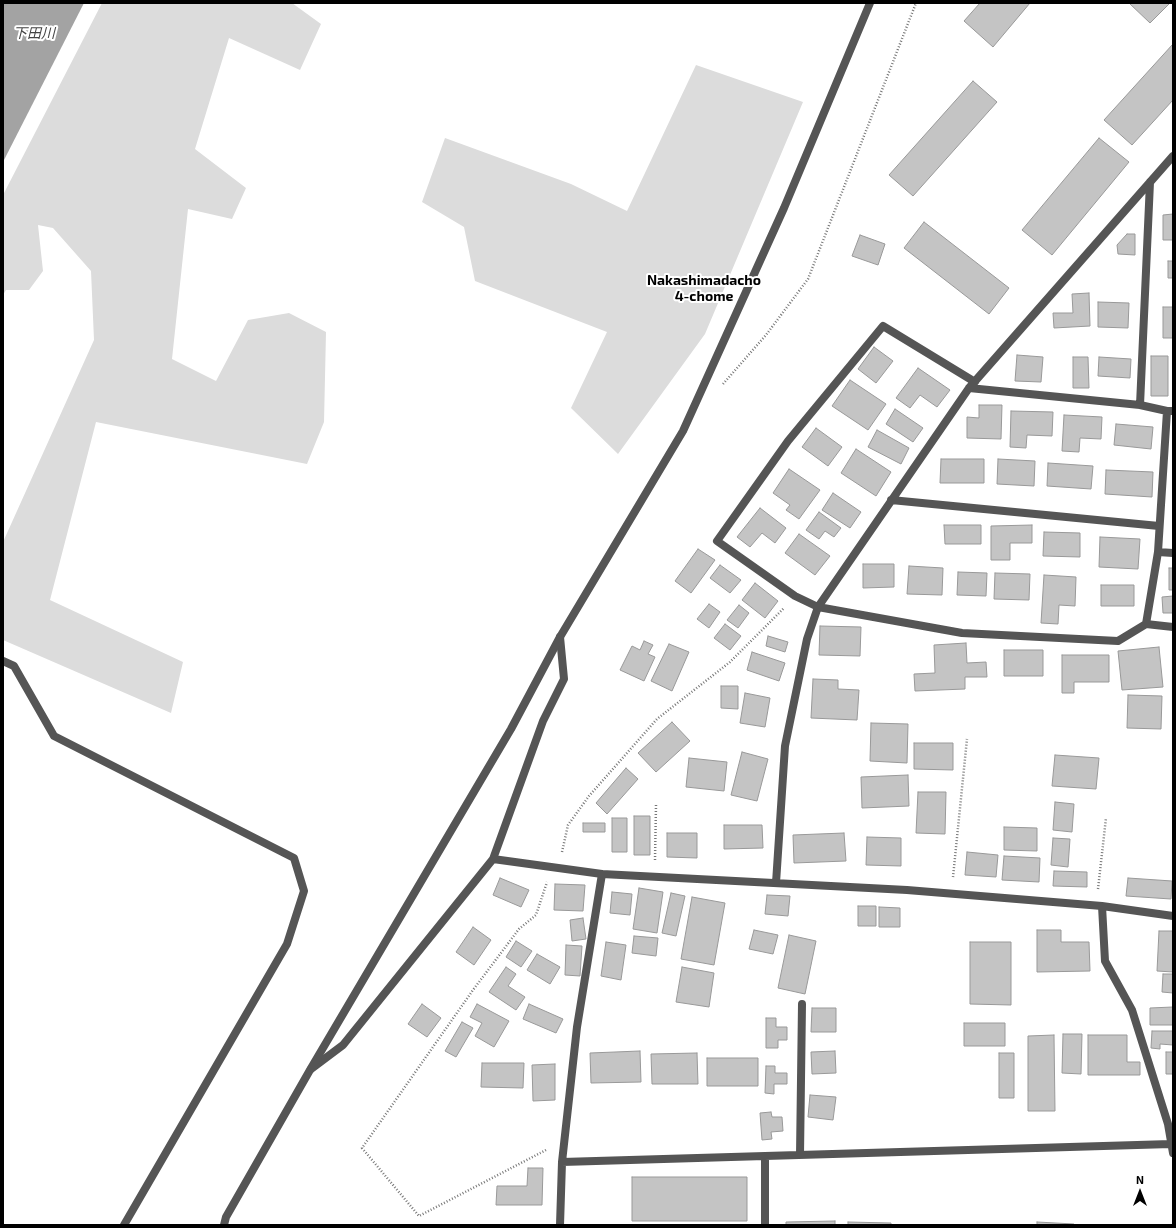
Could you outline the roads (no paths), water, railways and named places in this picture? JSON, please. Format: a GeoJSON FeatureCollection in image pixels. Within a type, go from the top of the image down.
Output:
{"type":"FeatureCollection","features":[{"type":"Feature","properties":{"kind":"street"},"geometry":{"type":"LineString","coordinates":[[224,1222],[310,1070],[512,729],[560,637],[683,431],[784,208],[870,3]]}},
{"type":"Feature","properties":{"kind":"street"},"geometry":{"type":"LineString","coordinates":[[776,883],[785,746],[807,639],[818,607],[969,388],[1173,156]]}},
{"type":"Feature","properties":{"kind":"street"},"geometry":{"type":"LineString","coordinates":[[1140,405],[1150,182]]}},
{"type":"Feature","properties":{"kind":"street"},"geometry":{"type":"LineString","coordinates":[[975,382],[883,326],[788,441],[717,541],[795,596],[818,607],[962,633],[1118,641],[1146,624],[1173,627]]}},
{"type":"Feature","properties":{"kind":"street"},"geometry":{"type":"LineString","coordinates":[[969,388],[1140,405],[1170,411],[1159,526],[1158,552],[1146,624]]}},
{"type":"Feature","properties":{"kind":"street"},"geometry":{"type":"LineString","coordinates":[[891,500],[1159,526]]}},
{"type":"Feature","properties":{"kind":"street"},"geometry":{"type":"LineString","coordinates":[[1158,552],[1173,553]]}},
{"type":"Feature","properties":{"kind":"street"},"geometry":{"type":"LineString","coordinates":[[310,1070],[343,1045],[493,859],[542,721],[564,679],[560,637]]}},
{"type":"Feature","properties":{"kind":"street"},"geometry":{"type":"LineString","coordinates":[[3,661],[14,666],[54,736],[294,858],[304,891],[287,944],[124,1225]]}},
{"type":"Feature","properties":{"kind":"street"},"geometry":{"type":"LineString","coordinates":[[493,859],[602,874],[951,894],[1099,906],[1173,916]]}},
{"type":"Feature","properties":{"kind":"street"},"geometry":{"type":"LineString","coordinates":[[560,1225],[562,1162],[578,1027],[602,874]]}},
{"type":"Feature","properties":{"kind":"street"},"geometry":{"type":"LineString","coordinates":[[1099,906],[1105,961],[1132,1010],[1166,1118],[1173,1153]]}},
{"type":"Feature","properties":{"kind":"street"},"geometry":{"type":"LineString","coordinates":[[800,1155],[802,1004]]}},
{"type":"Feature","properties":{"kind":"street"},"geometry":{"type":"LineString","coordinates":[[562,1162],[1171,1144]]}},
{"type":"Feature","properties":{"kind":"street"},"geometry":{"type":"LineString","coordinates":[[765,1156],[765,1225]]}},
{"type":"Feature","properties":{"kind":"water","name":"下田川"},"geometry":{"type":"Polygon","coordinates":[[[3,3],[84,3],[3,162],[3,3]]]}},
{"type":"Feature","properties":{"kind":"district","name":"Nakashimadacho 4-chome"},"geometry":{"type":"Point","coordinates":[704,288]}}]}
